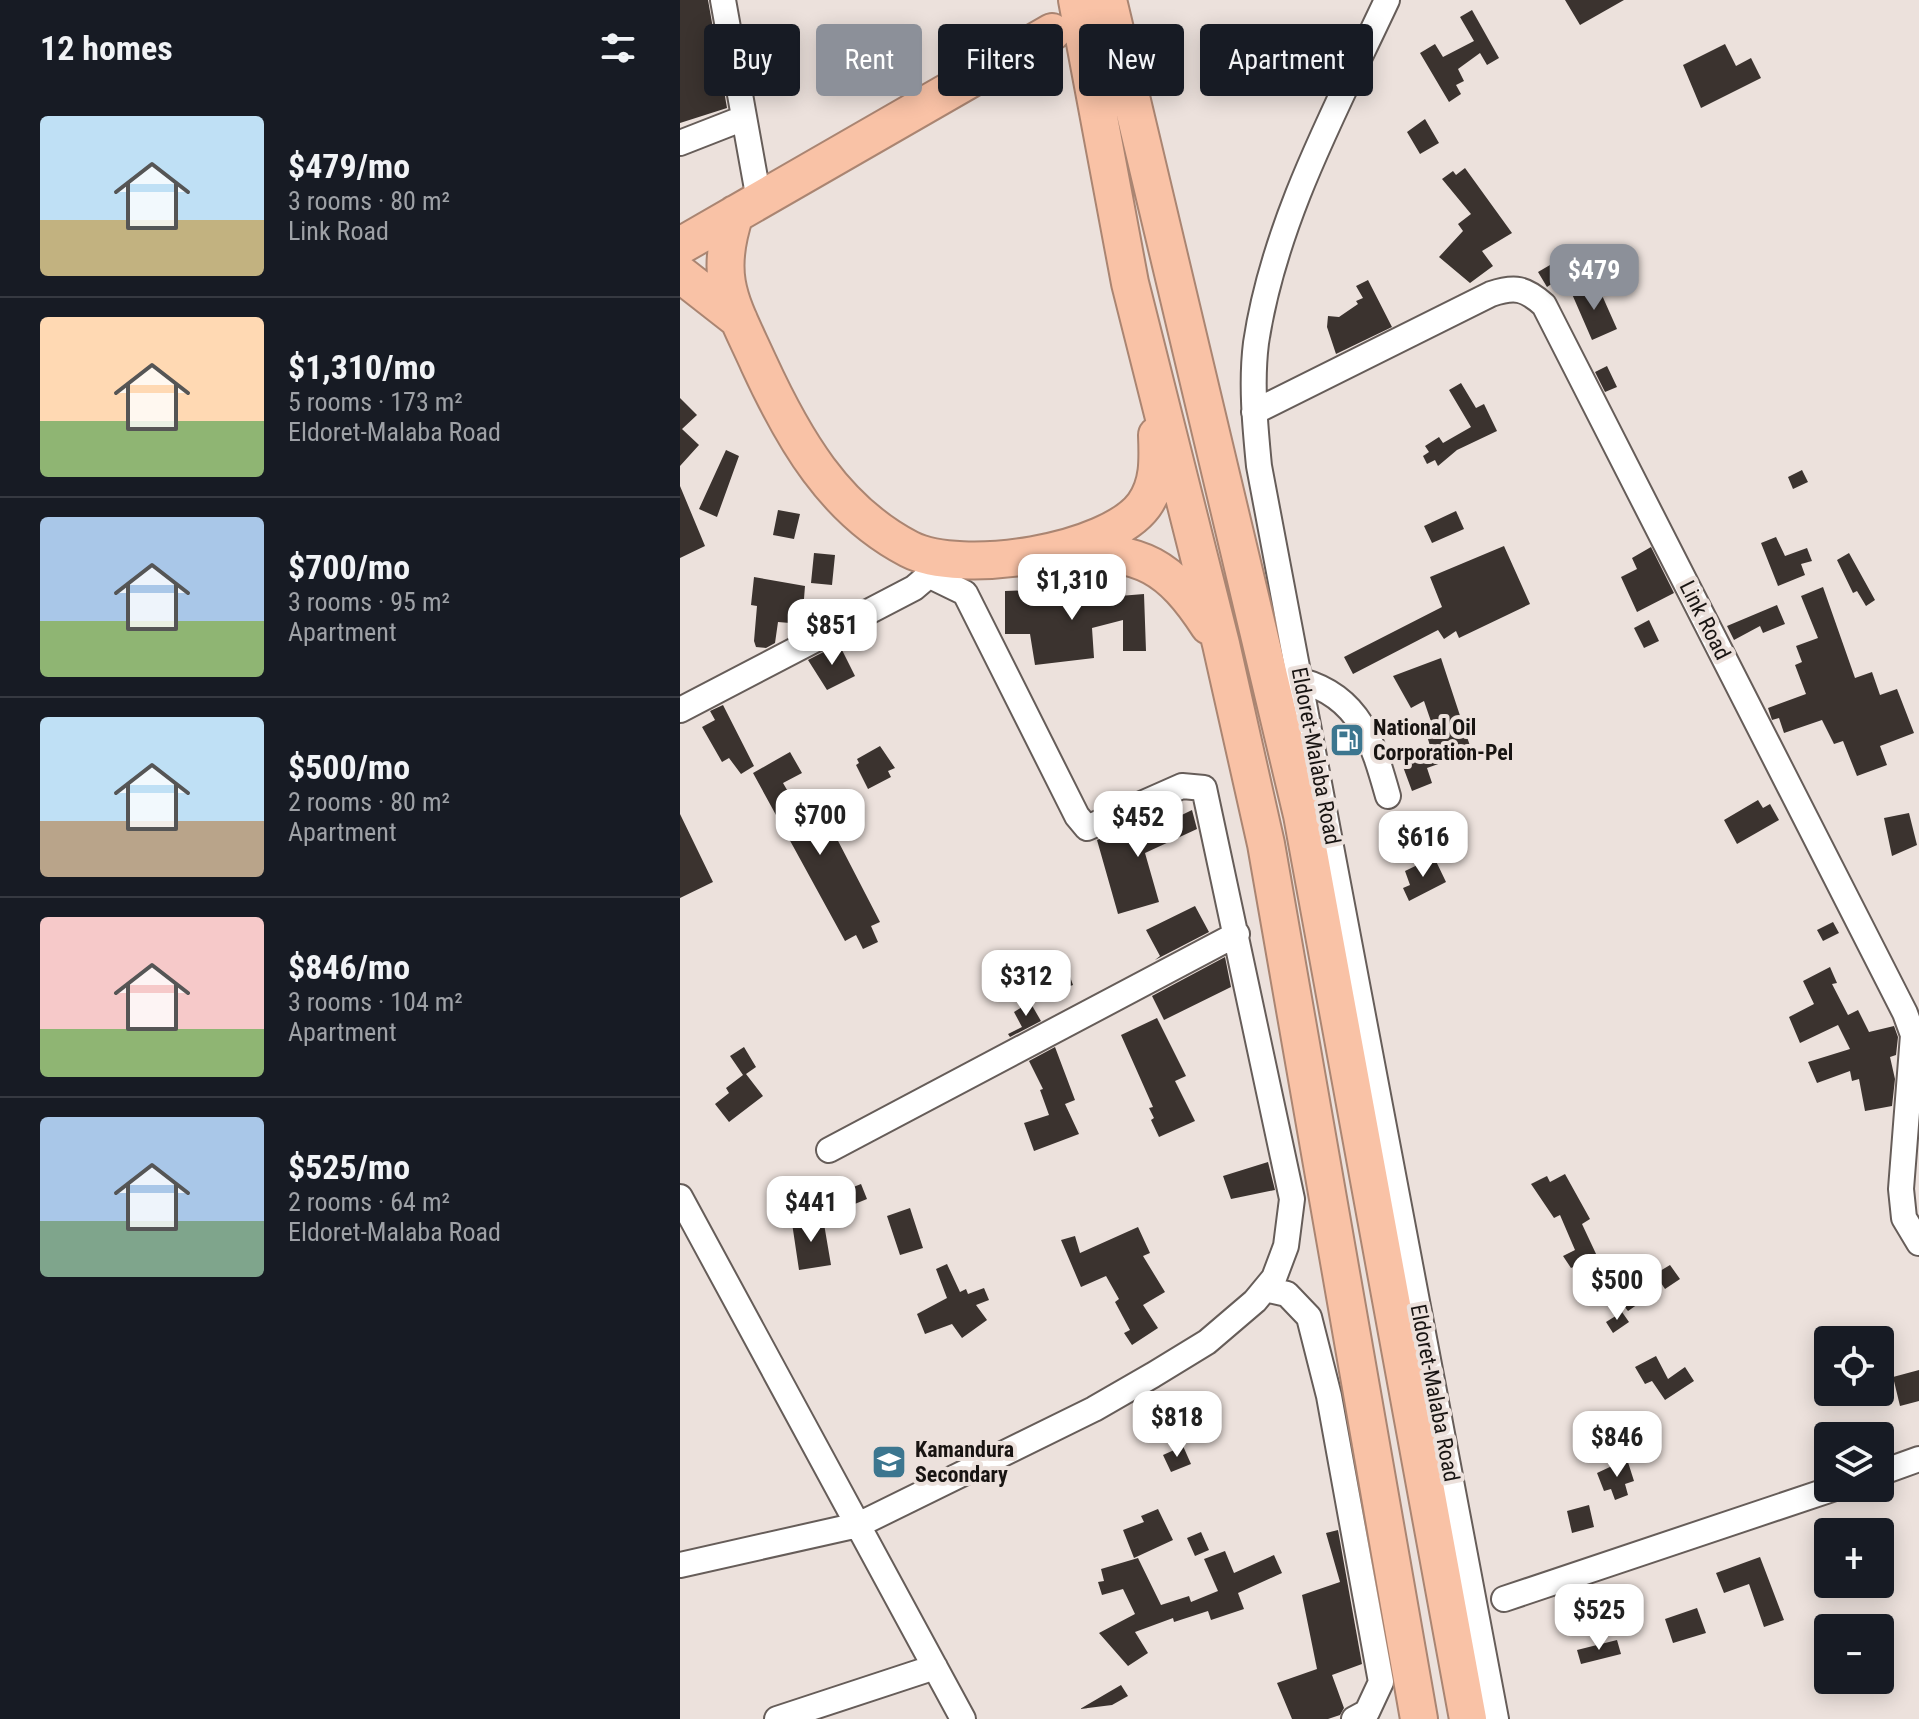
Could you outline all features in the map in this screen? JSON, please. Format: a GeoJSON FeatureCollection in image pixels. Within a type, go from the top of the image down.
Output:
{"type":"FeatureCollection","features":[{"type":"Feature","properties":{"kind":"highway"},"geometry":{"type":"LineString","coordinates":[[1077,0],[1130,283],[1221,644],[1266,844],[1419,1719]]}},
{"type":"Feature","properties":{"kind":"highway","name":"Eldoret-Malaba Road"},"geometry":{"type":"LineString","coordinates":[[1108,0],[1302,815],[1468,1719]]}},
{"type":"Feature","properties":{"kind":"highway"},"geometry":{"type":"LineString","coordinates":[[680,246],[940,96]]}},
{"type":"Feature","properties":{"kind":"highway"},"geometry":{"type":"LineString","coordinates":[[747,207],[723,261],[725,282],[740,321],[792,430],[837,495],[893,540],[937,569],[1045,552],[1123,524],[1139,512],[1151,493],[1158,454],[1153,370]]}},
{"type":"Feature","properties":{"kind":"highway"},"geometry":{"type":"LineString","coordinates":[[680,274],[740,321]]}},
{"type":"Feature","properties":{"kind":"highway"},"geometry":{"type":"LineString","coordinates":[[1045,552],[1103,552],[1142,558],[1173,580],[1221,644]]}},
{"type":"Feature","properties":{"kind":"highway"},"geometry":{"type":"LineString","coordinates":[[1302,815],[1318,768]]}},
{"type":"Feature","properties":{"kind":"street"},"geometry":{"type":"LineString","coordinates":[[723,0],[744,118],[747,207]]}},
{"type":"Feature","properties":{"kind":"street","name":"Eldoret-Malaba Road"},"geometry":{"type":"LineString","coordinates":[[1387,0],[1297,197],[1275,262],[1256,344],[1254,412],[1259,466],[1496,1719]]}},
{"type":"Feature","properties":{"kind":"street"},"geometry":{"type":"LineString","coordinates":[[680,143],[744,118]]}},
{"type":"Feature","properties":{"kind":"street","name":"Link Road"},"geometry":{"type":"LineString","coordinates":[[1254,412],[1491,294],[1510,288],[1526,289],[1544,305],[1905,1013],[1913,1035],[1901,1189],[1904,1218],[1919,1243]]}},
{"type":"Feature","properties":{"kind":"street"},"geometry":{"type":"LineString","coordinates":[[680,710],[937,569],[965,593],[1077,816],[1087,828],[1182,786],[1204,788],[1292,1199],[1286,1246],[1274,1278],[1207,1342],[1106,1402],[858,1525],[680,1565]]}},
{"type":"Feature","properties":{"kind":"street"},"geometry":{"type":"LineString","coordinates":[[1302,681],[1327,688],[1369,734],[1388,796]]}},
{"type":"Feature","properties":{"kind":"street"},"geometry":{"type":"LineString","coordinates":[[829,1150],[1237,934]]}},
{"type":"Feature","properties":{"kind":"street"},"geometry":{"type":"LineString","coordinates":[[680,1197],[963,1719]]}},
{"type":"Feature","properties":{"kind":"street"},"geometry":{"type":"LineString","coordinates":[[1265,1289],[1287,1294],[1309,1317],[1329,1396],[1381,1682],[1367,1712],[1354,1719]]}},
{"type":"Feature","properties":{"kind":"street"},"geometry":{"type":"LineString","coordinates":[[1894,1468],[1919,1459]]}},
{"type":"Feature","properties":{"kind":"street"},"geometry":{"type":"LineString","coordinates":[[1504,1599],[1814,1495]]}},
{"type":"Feature","properties":{"kind":"street"},"geometry":{"type":"LineString","coordinates":[[777,1719],[935,1667]]}},
{"type":"Feature","properties":{"kind":"building"},"geometry":{"type":"Polygon","coordinates":[[[680,0],[708,0],[712,24],[704,24],[704,96],[725,96],[727,108],[680,123],[680,0]]]}},
{"type":"Feature","properties":{"kind":"building"},"geometry":{"type":"Polygon","coordinates":[[[1565,0],[1624,0],[1580,25],[1565,0]]]}},
{"type":"Feature","properties":{"kind":"building"},"geometry":{"type":"Polygon","coordinates":[[[1472,10],[1499,58],[1487,65],[1480,53],[1458,69],[1464,81],[1456,85],[1461,94],[1449,102],[1420,53],[1435,44],[1443,57],[1474,41],[1460,17],[1472,10]]]}},
{"type":"Feature","properties":{"kind":"building"},"geometry":{"type":"Polygon","coordinates":[[[1725,44],[1736,66],[1751,58],[1761,78],[1701,108],[1683,65],[1725,44]]]}},
{"type":"Feature","properties":{"kind":"building"},"geometry":{"type":"Polygon","coordinates":[[[1425,119],[1439,143],[1420,154],[1407,132],[1425,119]]]}},
{"type":"Feature","properties":{"kind":"building"},"geometry":{"type":"Polygon","coordinates":[[[1465,168],[1512,233],[1482,251],[1493,266],[1470,283],[1439,257],[1463,231],[1458,224],[1471,214],[1442,179],[1453,171],[1456,175],[1465,168]]]}},
{"type":"Feature","properties":{"kind":"building"},"geometry":{"type":"Polygon","coordinates":[[[1550,265],[1559,279],[1547,287],[1538,272],[1550,265]]]}},
{"type":"Feature","properties":{"kind":"building"},"geometry":{"type":"Polygon","coordinates":[[[1368,280],[1392,327],[1336,354],[1327,327],[1328,316],[1339,317],[1358,304],[1356,301],[1363,298],[1356,286],[1368,280]]]}},
{"type":"Feature","properties":{"kind":"building"},"geometry":{"type":"Polygon","coordinates":[[[1597,284],[1617,329],[1592,340],[1572,294],[1597,284]]]}},
{"type":"Feature","properties":{"kind":"building"},"geometry":{"type":"Polygon","coordinates":[[[1607,366],[1617,387],[1605,392],[1595,372],[1607,366]]]}},
{"type":"Feature","properties":{"kind":"building"},"geometry":{"type":"Polygon","coordinates":[[[1461,383],[1476,408],[1484,404],[1497,431],[1457,450],[1438,466],[1435,460],[1427,464],[1423,456],[1429,452],[1425,446],[1439,437],[1443,443],[1471,427],[1449,390],[1461,383]]]}},
{"type":"Feature","properties":{"kind":"building"},"geometry":{"type":"Polygon","coordinates":[[[680,398],[697,415],[682,429],[699,445],[680,466],[680,398]]]}},
{"type":"Feature","properties":{"kind":"building"},"geometry":{"type":"Polygon","coordinates":[[[726,450],[739,456],[717,517],[699,509],[726,450]]]}},
{"type":"Feature","properties":{"kind":"building"},"geometry":{"type":"Polygon","coordinates":[[[1802,470],[1808,482],[1793,489],[1788,477],[1802,470]]]}},
{"type":"Feature","properties":{"kind":"building"},"geometry":{"type":"Polygon","coordinates":[[[680,486],[705,546],[680,558],[680,486]]]}},
{"type":"Feature","properties":{"kind":"building"},"geometry":{"type":"Polygon","coordinates":[[[778,510],[800,514],[794,539],[773,535],[778,510]]]}},
{"type":"Feature","properties":{"kind":"building"},"geometry":{"type":"Polygon","coordinates":[[[1456,511],[1464,529],[1432,543],[1424,526],[1456,511]]]}},
{"type":"Feature","properties":{"kind":"building"},"geometry":{"type":"Polygon","coordinates":[[[1776,537],[1785,556],[1807,548],[1812,561],[1801,564],[1805,575],[1778,586],[1761,543],[1776,537]]]}},
{"type":"Feature","properties":{"kind":"building"},"geometry":{"type":"Polygon","coordinates":[[[1504,546],[1530,604],[1459,638],[1456,631],[1444,639],[1438,630],[1353,674],[1344,657],[1442,607],[1430,577],[1504,546]]]}},
{"type":"Feature","properties":{"kind":"building"},"geometry":{"type":"Polygon","coordinates":[[[1651,547],[1674,593],[1637,612],[1621,577],[1637,569],[1632,558],[1651,547]]]}},
{"type":"Feature","properties":{"kind":"building"},"geometry":{"type":"Polygon","coordinates":[[[814,553],[835,555],[832,585],[811,583],[814,553]]]}},
{"type":"Feature","properties":{"kind":"building"},"geometry":{"type":"Polygon","coordinates":[[[1849,553],[1875,600],[1866,606],[1857,591],[1853,593],[1837,560],[1849,553]]]}},
{"type":"Feature","properties":{"kind":"building"},"geometry":{"type":"Polygon","coordinates":[[[754,577],[805,586],[802,624],[778,622],[775,643],[766,648],[756,647],[754,641],[757,606],[751,605],[754,577]]]}},
{"type":"Feature","properties":{"kind":"building"},"geometry":{"type":"Polygon","coordinates":[[[1823,587],[1855,678],[1872,672],[1880,695],[1897,689],[1914,733],[1880,746],[1887,765],[1857,776],[1843,741],[1834,744],[1822,720],[1784,733],[1779,718],[1772,720],[1768,708],[1806,694],[1795,665],[1802,662],[1796,646],[1818,638],[1801,596],[1823,587]]]}},
{"type":"Feature","properties":{"kind":"building"},"geometry":{"type":"Polygon","coordinates":[[[1066,589],[1067,603],[1106,593],[1107,597],[1144,594],[1146,651],[1123,651],[1123,620],[1092,628],[1094,658],[1035,665],[1030,634],[1005,634],[1005,591],[1066,589]]]}},
{"type":"Feature","properties":{"kind":"building"},"geometry":{"type":"Polygon","coordinates":[[[1777,605],[1785,624],[1763,633],[1760,626],[1734,640],[1727,626],[1777,605]]]}},
{"type":"Feature","properties":{"kind":"building"},"geometry":{"type":"Polygon","coordinates":[[[1649,620],[1659,641],[1644,648],[1634,628],[1649,620]]]}},
{"type":"Feature","properties":{"kind":"building"},"geometry":{"type":"Polygon","coordinates":[[[839,644],[855,676],[827,690],[808,660],[839,644]]]}},
{"type":"Feature","properties":{"kind":"building"},"geometry":{"type":"Polygon","coordinates":[[[1441,658],[1472,752],[1427,768],[1432,783],[1412,791],[1402,764],[1432,753],[1428,739],[1436,736],[1424,701],[1411,708],[1393,676],[1441,658]]]}},
{"type":"Feature","properties":{"kind":"building"},"geometry":{"type":"Polygon","coordinates":[[[723,705],[754,766],[741,774],[729,758],[722,762],[702,727],[715,720],[710,711],[723,705]]]}},
{"type":"Feature","properties":{"kind":"building"},"geometry":{"type":"Polygon","coordinates":[[[880,746],[895,768],[888,771],[891,777],[868,789],[856,765],[859,763],[857,759],[880,746]]]}},
{"type":"Feature","properties":{"kind":"building"},"geometry":{"type":"Polygon","coordinates":[[[790,752],[802,773],[783,783],[818,843],[835,835],[880,922],[871,926],[878,942],[863,949],[856,935],[845,941],[753,773],[790,752]]]}},
{"type":"Feature","properties":{"kind":"building"},"geometry":{"type":"Polygon","coordinates":[[[1758,800],[1763,808],[1770,804],[1779,820],[1737,844],[1724,820],[1758,800]]]}},
{"type":"Feature","properties":{"kind":"building"},"geometry":{"type":"Polygon","coordinates":[[[1192,810],[1197,829],[1145,853],[1159,902],[1118,914],[1097,840],[1148,818],[1153,829],[1192,810]]]}},
{"type":"Feature","properties":{"kind":"building"},"geometry":{"type":"Polygon","coordinates":[[[1909,813],[1917,845],[1892,856],[1884,818],[1909,813]]]}},
{"type":"Feature","properties":{"kind":"building"},"geometry":{"type":"Polygon","coordinates":[[[680,814],[713,882],[680,898],[680,814]]]}},
{"type":"Feature","properties":{"kind":"building"},"geometry":{"type":"Polygon","coordinates":[[[1434,857],[1446,882],[1409,901],[1403,888],[1410,885],[1405,871],[1434,857]]]}},
{"type":"Feature","properties":{"kind":"building"},"geometry":{"type":"Polygon","coordinates":[[[1195,906],[1209,932],[1155,960],[1160,956],[1146,930],[1195,906]]]}},
{"type":"Feature","properties":{"kind":"building"},"geometry":{"type":"Polygon","coordinates":[[[1833,922],[1839,933],[1823,941],[1817,930],[1833,922]]]}},
{"type":"Feature","properties":{"kind":"building"},"geometry":{"type":"Polygon","coordinates":[[[1225,957],[1231,987],[1164,1020],[1152,996],[1225,957]]]}},
{"type":"Feature","properties":{"kind":"building"},"geometry":{"type":"Polygon","coordinates":[[[1830,967],[1837,983],[1832,984],[1848,1015],[1858,1010],[1869,1032],[1894,1026],[1898,1037],[1896,1055],[1890,1057],[1895,1079],[1892,1106],[1865,1111],[1859,1079],[1852,1081],[1850,1071],[1817,1083],[1808,1062],[1850,1049],[1838,1025],[1800,1043],[1789,1017],[1814,1004],[1803,981],[1830,967]]]}},
{"type":"Feature","properties":{"kind":"building"},"geometry":{"type":"Polygon","coordinates":[[[1068,971],[1073,985],[1053,992],[1048,977],[1068,971]]]}},
{"type":"Feature","properties":{"kind":"building"},"geometry":{"type":"Polygon","coordinates":[[[1030,1002],[1041,1021],[1010,1037],[1008,1034],[1022,1027],[1014,1012],[1030,1002]]]}},
{"type":"Feature","properties":{"kind":"building"},"geometry":{"type":"Polygon","coordinates":[[[1157,1018],[1186,1076],[1175,1081],[1195,1121],[1159,1137],[1151,1120],[1154,1118],[1149,1108],[1153,1107],[1121,1035],[1157,1018]]]}},
{"type":"Feature","properties":{"kind":"building"},"geometry":{"type":"Polygon","coordinates":[[[744,1047],[756,1067],[746,1074],[763,1096],[729,1122],[715,1104],[729,1093],[726,1088],[743,1075],[730,1056],[744,1047]]]}},
{"type":"Feature","properties":{"kind":"building"},"geometry":{"type":"Polygon","coordinates":[[[1055,1047],[1075,1100],[1065,1104],[1079,1134],[1034,1151],[1024,1123],[1049,1115],[1040,1090],[1043,1089],[1029,1061],[1055,1047]]]}},
{"type":"Feature","properties":{"kind":"building"},"geometry":{"type":"Polygon","coordinates":[[[1268,1162],[1275,1190],[1231,1199],[1223,1176],[1268,1162]]]}},
{"type":"Feature","properties":{"kind":"building"},"geometry":{"type":"Polygon","coordinates":[[[1565,1174],[1590,1219],[1582,1224],[1597,1256],[1571,1268],[1563,1256],[1575,1250],[1560,1215],[1554,1218],[1531,1184],[1547,1176],[1550,1182],[1565,1174]]]}},
{"type":"Feature","properties":{"kind":"building"},"geometry":{"type":"Polygon","coordinates":[[[861,1184],[867,1199],[840,1210],[833,1195],[861,1184]]]}},
{"type":"Feature","properties":{"kind":"building"},"geometry":{"type":"Polygon","coordinates":[[[910,1208],[923,1248],[900,1255],[887,1216],[910,1208]]]}},
{"type":"Feature","properties":{"kind":"building"},"geometry":{"type":"Polygon","coordinates":[[[823,1218],[831,1265],[799,1270],[792,1223],[823,1218]]]}},
{"type":"Feature","properties":{"kind":"building"},"geometry":{"type":"Polygon","coordinates":[[[1138,1227],[1150,1253],[1143,1256],[1165,1292],[1143,1305],[1158,1328],[1132,1345],[1124,1333],[1130,1330],[1115,1302],[1119,1299],[1106,1276],[1081,1287],[1061,1240],[1075,1236],[1080,1253],[1138,1227]]]}},
{"type":"Feature","properties":{"kind":"building"},"geometry":{"type":"Polygon","coordinates":[[[1635,1263],[1648,1285],[1636,1295],[1641,1302],[1628,1311],[1600,1276],[1613,1266],[1619,1272],[1635,1263]]]}},
{"type":"Feature","properties":{"kind":"building"},"geometry":{"type":"Polygon","coordinates":[[[947,1264],[960,1292],[966,1289],[968,1294],[984,1288],[989,1300],[976,1305],[987,1320],[962,1338],[952,1324],[925,1334],[917,1314],[947,1298],[936,1269],[947,1264]]]}},
{"type":"Feature","properties":{"kind":"building"},"geometry":{"type":"Polygon","coordinates":[[[1670,1265],[1680,1279],[1665,1289],[1655,1274],[1670,1265]]]}},
{"type":"Feature","properties":{"kind":"building"},"geometry":{"type":"Polygon","coordinates":[[[1622,1312],[1629,1322],[1613,1333],[1606,1322],[1622,1312]]]}},
{"type":"Feature","properties":{"kind":"building"},"geometry":{"type":"Polygon","coordinates":[[[1656,1356],[1668,1379],[1685,1367],[1694,1381],[1665,1400],[1652,1381],[1645,1384],[1635,1367],[1656,1356]]]}},
{"type":"Feature","properties":{"kind":"building"},"geometry":{"type":"Polygon","coordinates":[[[1919,1370],[1919,1401],[1900,1406],[1894,1377],[1919,1370]]]}},
{"type":"Feature","properties":{"kind":"building"},"geometry":{"type":"Polygon","coordinates":[[[1183,1446],[1191,1464],[1171,1472],[1163,1455],[1183,1446]]]}},
{"type":"Feature","properties":{"kind":"building"},"geometry":{"type":"Polygon","coordinates":[[[1627,1459],[1634,1481],[1625,1484],[1628,1495],[1615,1500],[1611,1489],[1604,1491],[1597,1473],[1627,1459]]]}},
{"type":"Feature","properties":{"kind":"building"},"geometry":{"type":"Polygon","coordinates":[[[1589,1505],[1594,1527],[1572,1533],[1567,1511],[1589,1505]]]}},
{"type":"Feature","properties":{"kind":"building"},"geometry":{"type":"Polygon","coordinates":[[[1158,1509],[1173,1540],[1134,1558],[1123,1530],[1144,1522],[1141,1516],[1158,1509]]]}},
{"type":"Feature","properties":{"kind":"building"},"geometry":{"type":"Polygon","coordinates":[[[1338,1530],[1362,1664],[1332,1675],[1344,1708],[1340,1715],[1328,1719],[1292,1719],[1277,1683],[1317,1669],[1302,1595],[1340,1582],[1326,1533],[1338,1530]]]}},
{"type":"Feature","properties":{"kind":"building"},"geometry":{"type":"Polygon","coordinates":[[[1201,1532],[1209,1550],[1195,1556],[1187,1538],[1201,1532]]]}},
{"type":"Feature","properties":{"kind":"building"},"geometry":{"type":"Polygon","coordinates":[[[1225,1551],[1234,1573],[1274,1555],[1282,1573],[1238,1593],[1244,1609],[1211,1620],[1208,1611],[1174,1622],[1173,1618],[1135,1632],[1148,1653],[1128,1666],[1099,1633],[1135,1614],[1123,1589],[1102,1595],[1098,1582],[1104,1581],[1101,1569],[1138,1558],[1161,1605],[1189,1596],[1191,1602],[1218,1591],[1204,1559],[1225,1551]]]}},
{"type":"Feature","properties":{"kind":"building"},"geometry":{"type":"Polygon","coordinates":[[[1760,1557],[1784,1620],[1764,1627],[1749,1584],[1724,1593],[1716,1573],[1760,1557]]]}},
{"type":"Feature","properties":{"kind":"building"},"geometry":{"type":"Polygon","coordinates":[[[1697,1608],[1706,1633],[1673,1643],[1665,1619],[1697,1608]]]}},
{"type":"Feature","properties":{"kind":"building"},"geometry":{"type":"Polygon","coordinates":[[[1617,1640],[1621,1654],[1581,1664],[1577,1650],[1617,1640]]]}},
{"type":"Feature","properties":{"kind":"building"},"geometry":{"type":"Polygon","coordinates":[[[1121,1685],[1128,1696],[1112,1705],[1080,1709],[1121,1685]]]}},
{"type":"Feature","properties":{"kind":"place","name":"National Oil Corporation-Pel"},"geometry":{"type":"Point","coordinates":[1347,740]}},
{"type":"Feature","properties":{"kind":"place","name":"Kamandura Secondary"},"geometry":{"type":"Point","coordinates":[889,1462]}}]}
